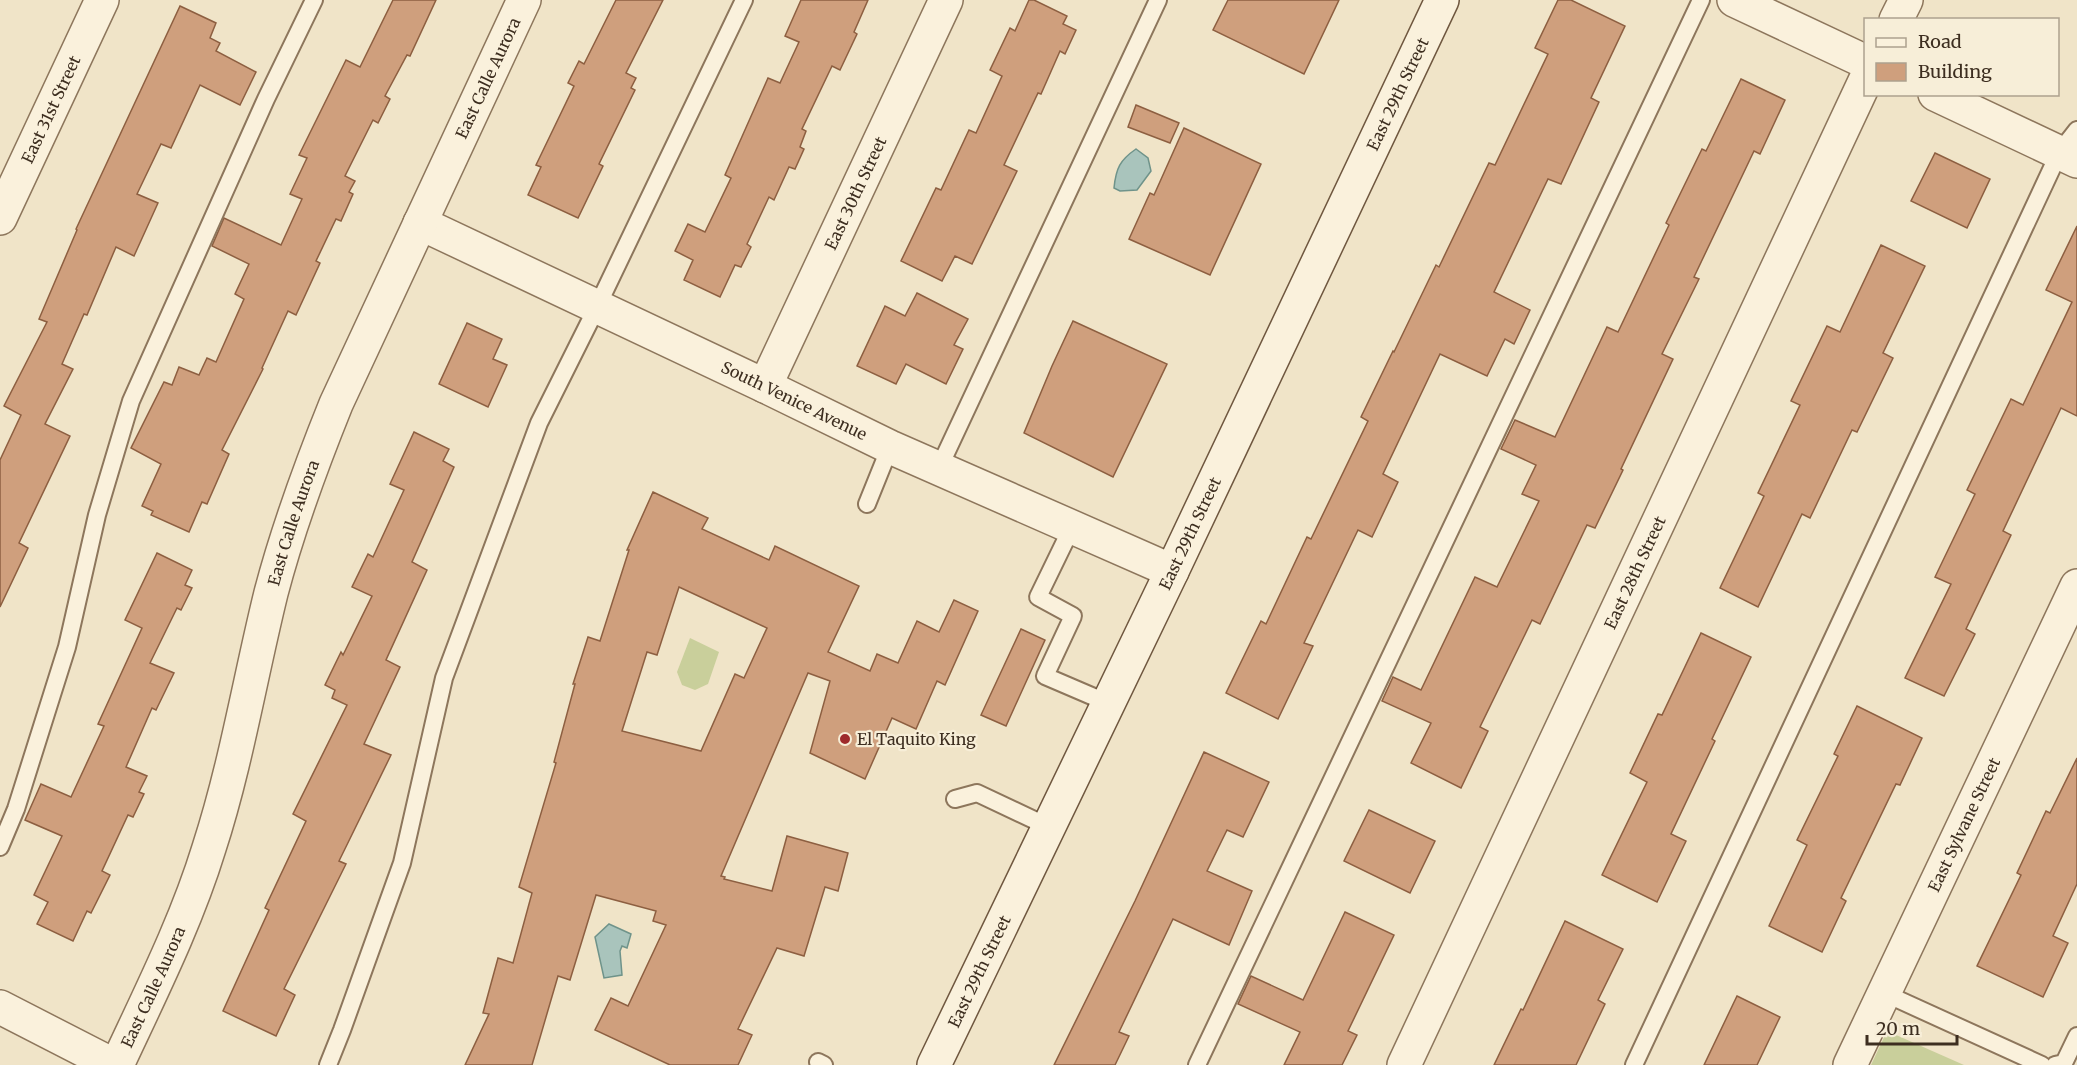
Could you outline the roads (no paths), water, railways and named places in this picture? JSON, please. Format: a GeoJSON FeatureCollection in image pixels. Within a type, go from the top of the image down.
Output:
{"type":"FeatureCollection","features":[{"type":"Feature","properties":{"kind":"street","name":"East 31st Street"},"geometry":{"type":"LineString","coordinates":[[0,218],[102,0]]}},
{"type":"Feature","properties":{"kind":"street","name":"East Calle Aurora"},"geometry":{"type":"LineString","coordinates":[[115,1065],[193,899],[230,777],[272,591],[312,462],[336,404],[524,0]]}},
{"type":"Feature","properties":{"kind":"street","name":"East 30th Street"},"geometry":{"type":"LineString","coordinates":[[765,386],[946,0]]}},
{"type":"Feature","properties":{"kind":"street","name":"East 29th Street"},"geometry":{"type":"LineString","coordinates":[[933,1065],[1172,571],[1442,0]]}},
{"type":"Feature","properties":{"kind":"street"},"geometry":{"type":"LineString","coordinates":[[1734,0],[1864,61]]}},
{"type":"Feature","properties":{"kind":"street"},"geometry":{"type":"LineString","coordinates":[[1897,18],[1906,0]]}},
{"type":"Feature","properties":{"kind":"street","name":"East 28th Street"},"geometry":{"type":"LineString","coordinates":[[1404,1065],[1864,83]]}},
{"type":"Feature","properties":{"kind":"street"},"geometry":{"type":"LineString","coordinates":[[1940,96],[2071,148]]}},
{"type":"Feature","properties":{"kind":"street","name":"South Venice Avenue"},"geometry":{"type":"LineString","coordinates":[[420,223],[890,447],[1172,571]]}},
{"type":"Feature","properties":{"kind":"street","name":"East Sylvane Street"},"geometry":{"type":"LineString","coordinates":[[1850,1065],[2077,586]]}},
{"type":"Feature","properties":{"kind":"street"},"geometry":{"type":"LineString","coordinates":[[0,1007],[115,1065]]}},
{"type":"Feature","properties":{"kind":"lane"},"geometry":{"type":"LineString","coordinates":[[0,848],[16,809],[67,647],[97,515],[131,401],[266,99],[314,0]]}},
{"type":"Feature","properties":{"kind":"lane"},"geometry":{"type":"LineString","coordinates":[[328,1065],[402,863],[444,678],[539,423],[744,0]]}},
{"type":"Feature","properties":{"kind":"lane"},"geometry":{"type":"LineString","coordinates":[[939,468],[1158,0]]}},
{"type":"Feature","properties":{"kind":"lane"},"geometry":{"type":"LineString","coordinates":[[1197,1065],[1701,0]]}},
{"type":"Feature","properties":{"kind":"lane"},"geometry":{"type":"LineString","coordinates":[[1634,1065],[2071,148]]}},
{"type":"Feature","properties":{"kind":"lane"},"geometry":{"type":"LineString","coordinates":[[867,504],[890,447]]}},
{"type":"Feature","properties":{"kind":"lane"},"geometry":{"type":"LineString","coordinates":[[1072,527],[1038,597],[1073,616],[1046,676],[1108,703]]}},
{"type":"Feature","properties":{"kind":"lane"},"geometry":{"type":"LineString","coordinates":[[955,799],[977,793],[1049,827]]}},
{"type":"Feature","properties":{"kind":"lane"},"geometry":{"type":"LineString","coordinates":[[1884,993],[2043,1065]]}},
{"type":"Feature","properties":{"kind":"lane"},"geometry":{"type":"LineString","coordinates":[[2055,1065],[2064,1063],[2077,1036]]}},
{"type":"Feature","properties":{"kind":"water"},"geometry":{"type":"Polygon","coordinates":[[[1136,149],[1148,158],[1151,171],[1137,190],[1120,191],[1114,188],[1116,175],[1126,157],[1136,149]]]}},
{"type":"Feature","properties":{"kind":"water"},"geometry":{"type":"Polygon","coordinates":[[[609,924],[631,934],[627,948],[622,946],[620,951],[622,975],[604,978],[595,937],[609,924]]]}},
{"type":"Feature","properties":{"kind":"place","name":"El Taquito King"},"geometry":{"type":"Point","coordinates":[845,739]}}]}
